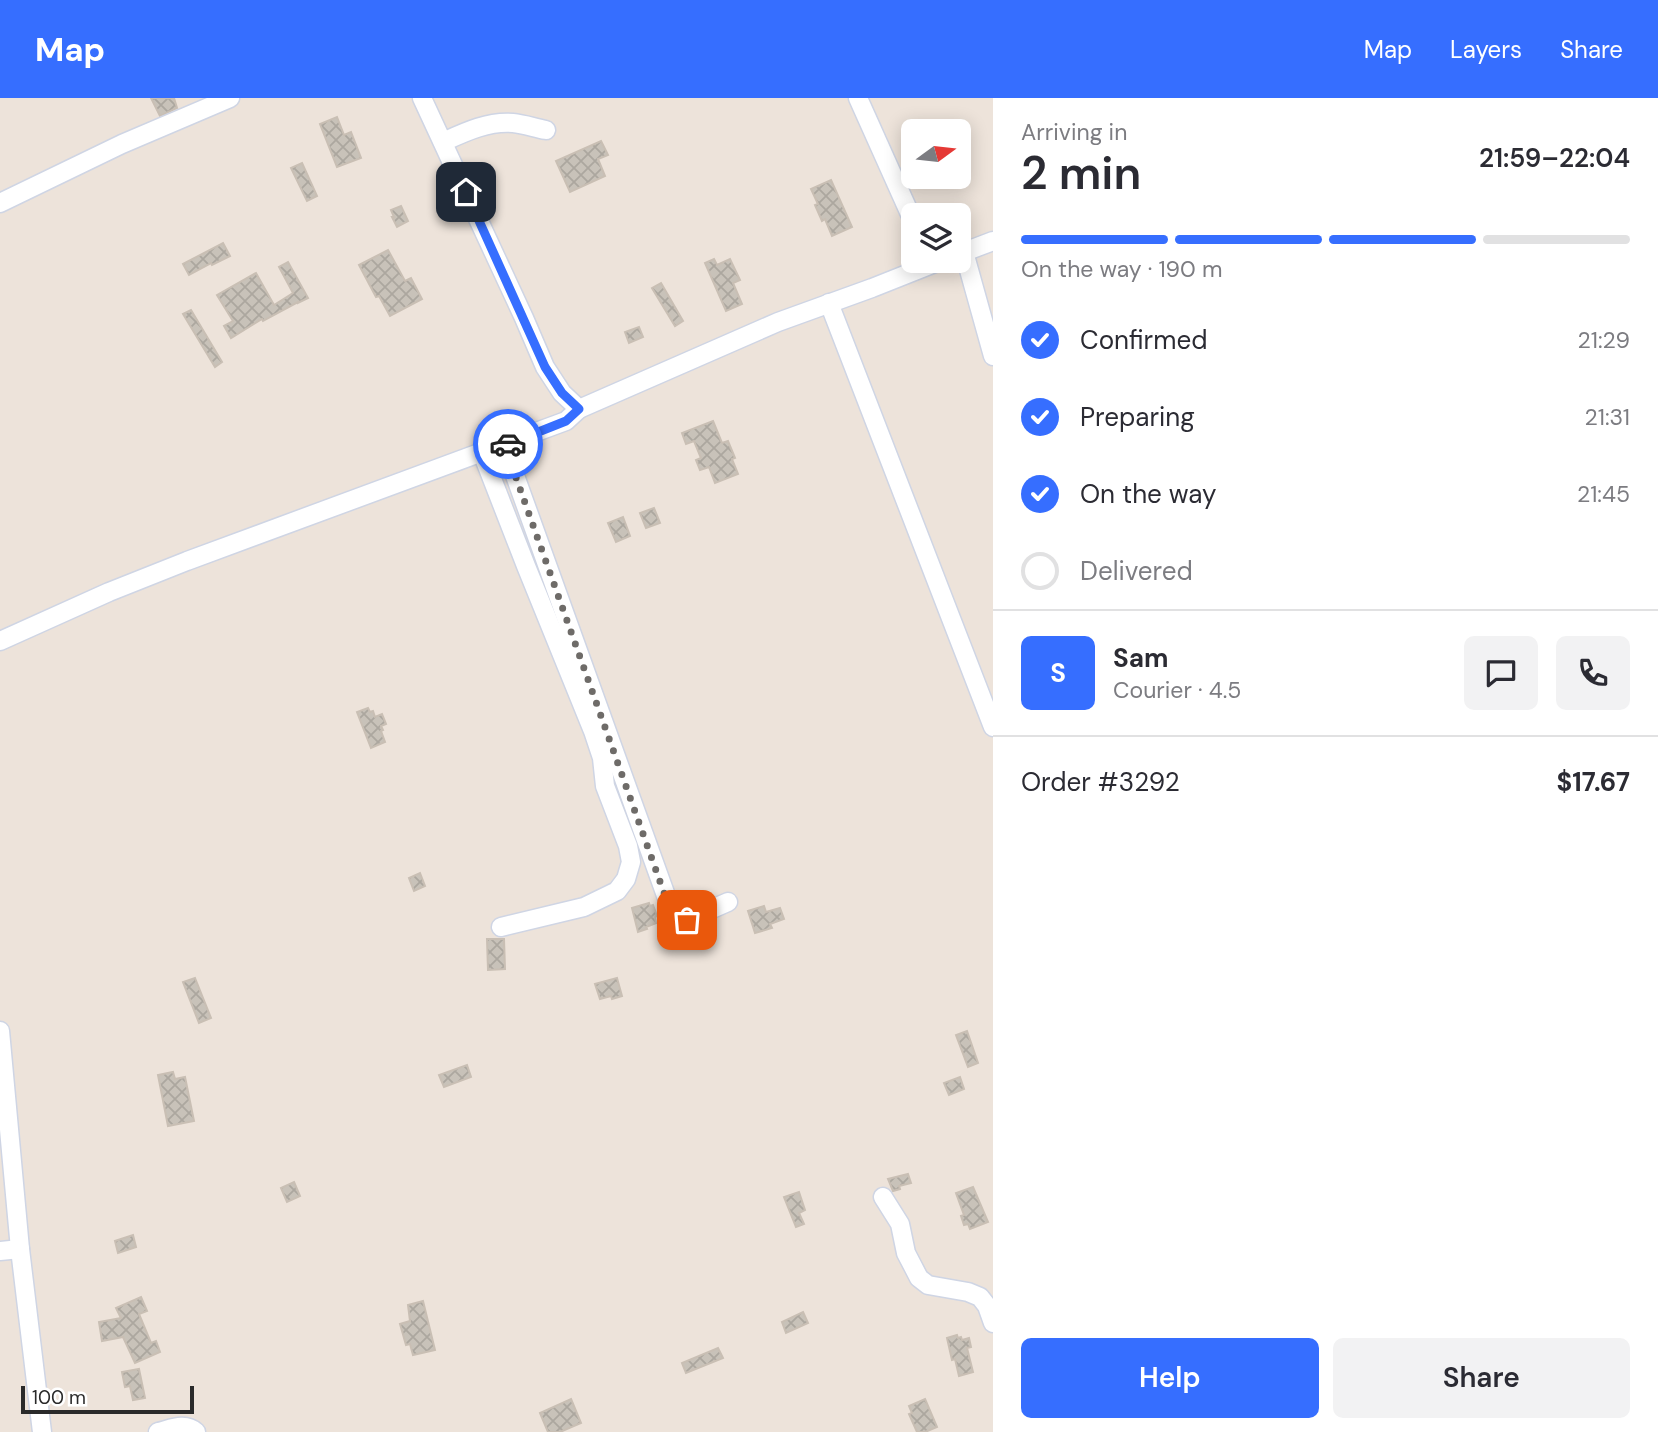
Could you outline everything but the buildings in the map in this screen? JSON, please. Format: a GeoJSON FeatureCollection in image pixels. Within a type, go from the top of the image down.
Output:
{"type":"FeatureCollection","features":[{"type":"Feature","properties":{"kind":"street"},"geometry":{"type":"LineString","coordinates":[[0,203],[122,144],[230,98]]}},
{"type":"Feature","properties":{"kind":"street"},"geometry":{"type":"LineString","coordinates":[[422,98],[545,367],[562,393],[579,409]]}},
{"type":"Feature","properties":{"kind":"street"},"geometry":{"type":"LineString","coordinates":[[858,98],[905,203]]}},
{"type":"Feature","properties":{"kind":"street"},"geometry":{"type":"LineString","coordinates":[[443,142],[484,126],[501,123],[546,130]]}},
{"type":"Feature","properties":{"kind":"street"},"geometry":{"type":"LineString","coordinates":[[971,249],[993,241]]}},
{"type":"Feature","properties":{"kind":"street"},"geometry":{"type":"LineString","coordinates":[[0,641],[165,570],[566,421],[579,409],[778,322],[906,273]]}},
{"type":"Feature","properties":{"kind":"street"},"geometry":{"type":"LineString","coordinates":[[967,273],[993,356]]}},
{"type":"Feature","properties":{"kind":"street"},"geometry":{"type":"LineString","coordinates":[[829,303],[993,727]]}},
{"type":"Feature","properties":{"kind":"street"},"geometry":{"type":"LineString","coordinates":[[505,445],[668,904],[674,916],[687,920],[728,902]]}},
{"type":"Feature","properties":{"kind":"street"},"geometry":{"type":"LineString","coordinates":[[482,453],[593,731],[602,758],[604,786],[628,846],[631,862],[626,879],[617,891],[584,907],[501,928]]}},
{"type":"Feature","properties":{"kind":"street"},"geometry":{"type":"LineString","coordinates":[[0,1031],[20,1249],[42,1432]]}},
{"type":"Feature","properties":{"kind":"street"},"geometry":{"type":"LineString","coordinates":[[883,1197],[900,1224],[906,1253],[919,1278],[928,1284],[980,1297],[987,1306],[993,1323]]}},
{"type":"Feature","properties":{"kind":"street"},"geometry":{"type":"LineString","coordinates":[[0,1251],[20,1249]]}},
{"type":"Feature","properties":{"kind":"street"},"geometry":{"type":"LineString","coordinates":[[158,1432],[182,1426],[193,1428],[196,1432]]}},
{"type":"Feature","properties":{"kind":"way so far"},"geometry":{"type":"LineString","coordinates":[[508,444],[505,445],[513,469],[668,904],[674,916],[687,920]]}},
{"type":"Feature","properties":{"kind":"route"},"geometry":{"type":"LineString","coordinates":[[466,192],[545,367],[562,393],[579,409],[566,421],[508,444]]}}]}
